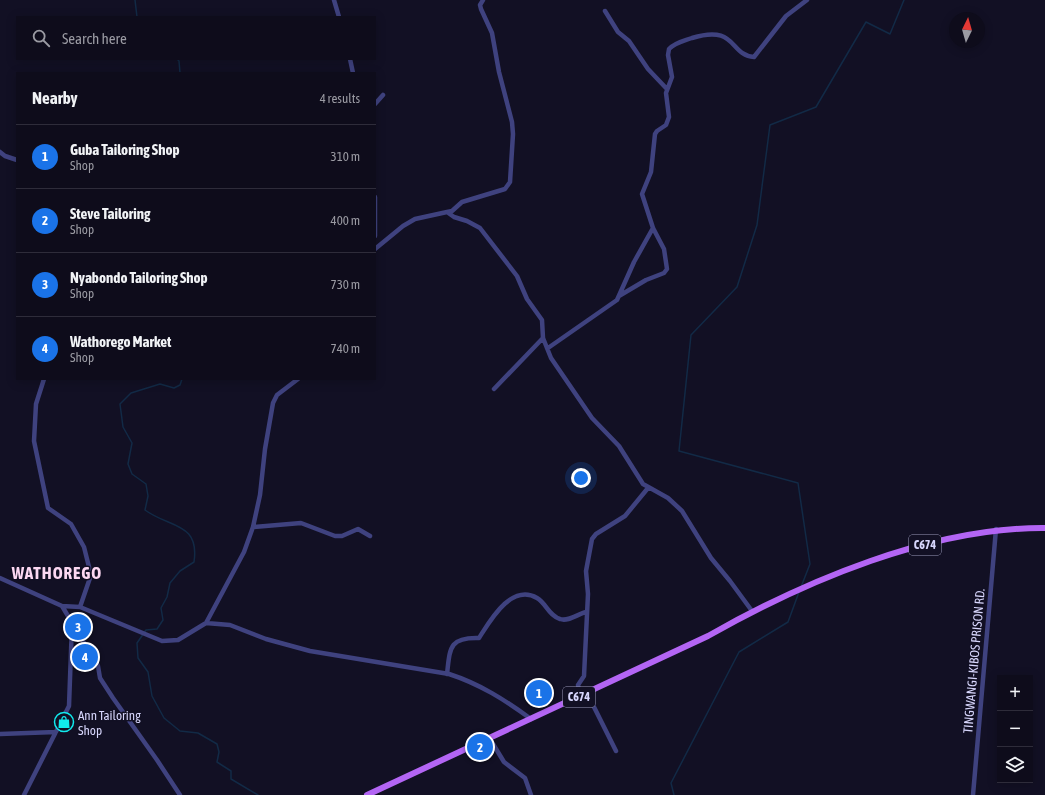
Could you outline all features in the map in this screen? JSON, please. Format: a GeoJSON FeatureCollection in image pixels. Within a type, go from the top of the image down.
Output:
{"type":"FeatureCollection","features":[{"type":"Feature","properties":{"kind":"main road","name":"C674"},"geometry":{"type":"LineString","coordinates":[[367,795],[588,693],[708,636],[752,611],[811,585],[895,553],[996,529],[1045,528]]}},
{"type":"Feature","properties":{"kind":"street"},"geometry":{"type":"LineString","coordinates":[[334,0],[339,16]]}},
{"type":"Feature","properties":{"kind":"street"},"geometry":{"type":"LineString","coordinates":[[376,248],[403,226],[415,219],[452,211],[458,204],[469,199],[505,189],[510,182],[513,130],[499,72],[492,33],[480,5],[483,0]]}},
{"type":"Feature","properties":{"kind":"street"},"geometry":{"type":"LineString","coordinates":[[666,88],[672,80],[668,55],[672,46],[699,36],[718,34],[728,39],[744,53],[754,57],[786,16],[807,0]]}},
{"type":"Feature","properties":{"kind":"street"},"geometry":{"type":"LineString","coordinates":[[548,348],[611,304],[619,296],[646,280],[666,271],[664,249],[653,228],[642,194],[651,172],[655,134],[666,124],[670,117],[666,88],[648,69],[629,41],[618,32],[605,11]]}},
{"type":"Feature","properties":{"kind":"street"},"geometry":{"type":"LineString","coordinates":[[350,60],[354,72]]}},
{"type":"Feature","properties":{"kind":"street"},"geometry":{"type":"LineString","coordinates":[[376,103],[382,95]]}},
{"type":"Feature","properties":{"kind":"street"},"geometry":{"type":"LineString","coordinates":[[0,152],[4,156],[16,160]]}},
{"type":"Feature","properties":{"kind":"street"},"geometry":{"type":"LineString","coordinates":[[447,212],[454,217],[468,221],[480,228],[517,276],[527,299],[542,320],[543,338],[551,358],[592,418],[619,446],[648,488],[668,498],[682,511],[711,558],[752,611]]}},
{"type":"Feature","properties":{"kind":"street"},"geometry":{"type":"LineString","coordinates":[[619,296],[634,262],[653,228]]}},
{"type":"Feature","properties":{"kind":"street"},"geometry":{"type":"LineString","coordinates":[[494,389],[543,338]]}},
{"type":"Feature","properties":{"kind":"street"},"geometry":{"type":"LineString","coordinates":[[44,380],[36,404],[34,449],[48,508],[71,524],[84,547],[91,575],[80,607]]}},
{"type":"Feature","properties":{"kind":"street"},"geometry":{"type":"LineString","coordinates":[[0,578],[62,606],[80,607],[141,632],[149,637],[162,641],[178,640],[206,623],[244,552],[253,527],[260,495],[271,408],[277,395],[297,380]]}},
{"type":"Feature","properties":{"kind":"street"},"geometry":{"type":"LineString","coordinates":[[580,696],[578,685],[584,676],[588,594],[586,571],[594,536],[625,516],[648,488]]}},
{"type":"Feature","properties":{"kind":"street"},"geometry":{"type":"LineString","coordinates":[[253,527],[301,523],[335,536],[342,536],[358,529],[370,536]]}},
{"type":"Feature","properties":{"kind":"street","name":"TINGWANGI-KIBOS PRISON RD."},"geometry":{"type":"LineString","coordinates":[[973,795],[996,529]]}},
{"type":"Feature","properties":{"kind":"street"},"geometry":{"type":"LineString","coordinates":[[447,674],[450,651],[456,642],[466,637],[479,638],[496,614],[509,600],[527,596],[538,598],[550,612],[562,620],[586,612]]}},
{"type":"Feature","properties":{"kind":"street"},"geometry":{"type":"LineString","coordinates":[[62,606],[98,666],[100,678],[112,698],[157,760],[180,795]]}},
{"type":"Feature","properties":{"kind":"street"},"geometry":{"type":"LineString","coordinates":[[24,795],[70,706],[72,623]]}},
{"type":"Feature","properties":{"kind":"street"},"geometry":{"type":"LineString","coordinates":[[206,623],[230,625],[266,639],[310,651],[447,674],[483,687],[531,719]]}},
{"type":"Feature","properties":{"kind":"street"},"geometry":{"type":"LineString","coordinates":[[588,693],[616,751]]}},
{"type":"Feature","properties":{"kind":"street"},"geometry":{"type":"LineString","coordinates":[[0,734],[56,732]]}},
{"type":"Feature","properties":{"kind":"street"},"geometry":{"type":"LineString","coordinates":[[490,739],[504,762],[525,778],[531,795]]}},
{"type":"Feature","properties":{"kind":"waterway"},"geometry":{"type":"LineString","coordinates":[[135,0],[137,16]]}},
{"type":"Feature","properties":{"kind":"waterway"},"geometry":{"type":"LineString","coordinates":[[801,587],[810,564],[798,483],[679,451],[691,335],[737,287],[757,225],[770,125],[816,107],[866,22],[890,34],[904,0]]}},
{"type":"Feature","properties":{"kind":"waterway"},"geometry":{"type":"LineString","coordinates":[[178,60],[180,72]]}},
{"type":"Feature","properties":{"kind":"waterway"},"geometry":{"type":"LineString","coordinates":[[182,380],[180,385],[174,388],[160,384],[131,393],[120,404],[123,427],[132,443],[128,464],[132,474],[146,484],[148,496],[145,510],[154,516],[181,528],[192,540],[195,549],[194,562],[180,571],[170,583],[167,597],[161,608],[163,620],[157,629],[146,630],[137,643],[138,658],[148,672],[152,696],[164,718],[180,731],[198,733],[217,744],[219,752],[217,762],[231,771],[231,779],[258,795]]}},
{"type":"Feature","properties":{"kind":"waterway"},"geometry":{"type":"LineString","coordinates":[[674,795],[671,783],[739,652],[788,622],[799,592]]}},
{"type":"Feature","properties":{"kind":"place","name":"Nyabondo Tailoring Shop"},"geometry":{"type":"Point","coordinates":[78,627]}},
{"type":"Feature","properties":{"kind":"place","name":"Wathorego Market"},"geometry":{"type":"Point","coordinates":[85,657]}},
{"type":"Feature","properties":{"kind":"place","name":"Guba Tailoring Shop"},"geometry":{"type":"Point","coordinates":[539,693]}},
{"type":"Feature","properties":{"kind":"place","name":"Ann Tailoring Shop"},"geometry":{"type":"Point","coordinates":[64,722]}},
{"type":"Feature","properties":{"kind":"place","name":"Steve Tailoring"},"geometry":{"type":"Point","coordinates":[480,747]}},
{"type":"Feature","properties":{"kind":"district","name":"WATHOREGO"},"geometry":{"type":"Point","coordinates":[57,573]}}]}
